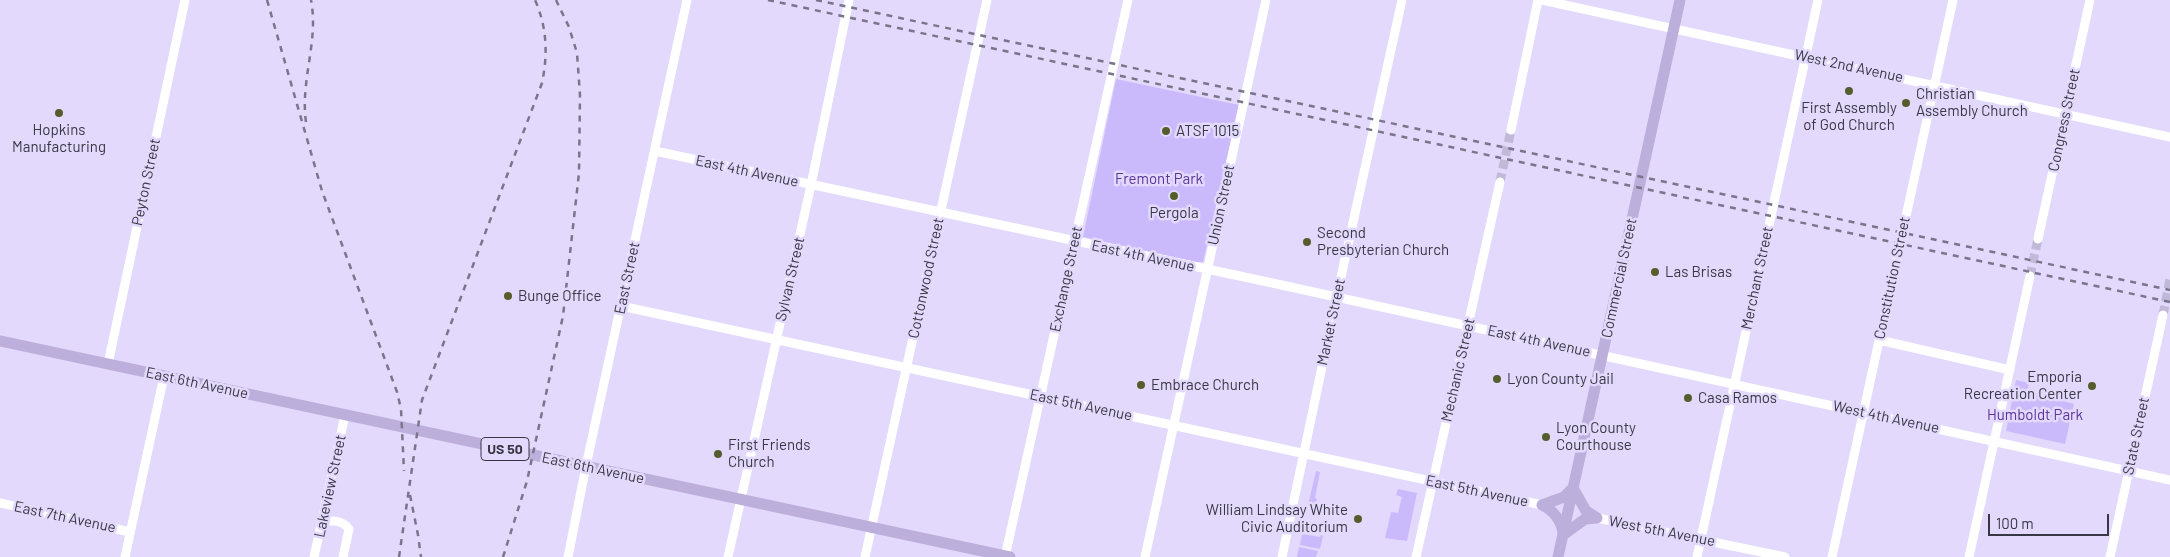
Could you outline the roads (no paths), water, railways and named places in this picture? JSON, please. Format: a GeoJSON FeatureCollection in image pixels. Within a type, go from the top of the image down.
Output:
{"type":"FeatureCollection","features":[{"type":"Feature","properties":{"kind":"main road","name":"Commercial Street"},"geometry":{"type":"LineString","coordinates":[[1558,557],[1680,0]]}},
{"type":"Feature","properties":{"kind":"main road","name":"East 6th Avenue"},"geometry":{"type":"LineString","coordinates":[[0,341],[1007,557]]}},
{"type":"Feature","properties":{"kind":"main road"},"geometry":{"type":"LineString","coordinates":[[1542,505],[1564,497],[1573,488],[1586,511],[1597,518]]}},
{"type":"Feature","properties":{"kind":"main road"},"geometry":{"type":"LineString","coordinates":[[1542,505],[1551,511],[1560,522],[1563,535],[1585,519],[1597,518]]}},
{"type":"Feature","properties":{"kind":"street","name":"Peyton Street"},"geometry":{"type":"LineString","coordinates":[[108,364],[185,0]]}},
{"type":"Feature","properties":{"kind":"street","name":"East Street"},"geometry":{"type":"LineString","coordinates":[[568,557],[687,0]]}},
{"type":"Feature","properties":{"kind":"street","name":"Sylvan Street"},"geometry":{"type":"LineString","coordinates":[[728,557],[811,185],[849,0]]}},
{"type":"Feature","properties":{"kind":"street","name":"Cottonwood Street"},"geometry":{"type":"LineString","coordinates":[[865,557],[987,0]]}},
{"type":"Feature","properties":{"kind":"street","name":"Exchange Street"},"geometry":{"type":"LineString","coordinates":[[1007,557],[1128,0]]}},
{"type":"Feature","properties":{"kind":"street","name":"Union Street"},"geometry":{"type":"LineString","coordinates":[[1145,557],[1266,0]]}},
{"type":"Feature","properties":{"kind":"street","name":"Market Street"},"geometry":{"type":"LineString","coordinates":[[1282,557],[1336,297],[1402,0]]}},
{"type":"Feature","properties":{"kind":"street"},"geometry":{"type":"LineString","coordinates":[[1511,130],[1538,0]]}},
{"type":"Feature","properties":{"kind":"street","name":"West 2nd Avenue"},"geometry":{"type":"LineString","coordinates":[[1542,0],[2170,137]]}},
{"type":"Feature","properties":{"kind":"street","name":"Merchant Street"},"geometry":{"type":"LineString","coordinates":[[1697,557],[1818,0]]}},
{"type":"Feature","properties":{"kind":"street","name":"Constitution Street"},"geometry":{"type":"LineString","coordinates":[[1832,557],[1953,0]]}},
{"type":"Feature","properties":{"kind":"street","name":"Congress Street"},"geometry":{"type":"LineString","coordinates":[[2038,239],[2090,0]]}},
{"type":"Feature","properties":{"kind":"street","name":"East 4th Avenue"},"geometry":{"type":"LineString","coordinates":[[655,151],[1602,355]]}},
{"type":"Feature","properties":{"kind":"street","name":"Mechanic Street"},"geometry":{"type":"LineString","coordinates":[[1416,557],[1500,182]]}},
{"type":"Feature","properties":{"kind":"street"},"geometry":{"type":"LineString","coordinates":[[1970,557],[2030,276]]}},
{"type":"Feature","properties":{"kind":"street","name":"East 5th Avenue"},"geometry":{"type":"LineString","coordinates":[[621,306],[1542,505]]}},
{"type":"Feature","properties":{"kind":"street","name":"State Street"},"geometry":{"type":"LineString","coordinates":[[2110,557],[2163,315]]}},
{"type":"Feature","properties":{"kind":"street"},"geometry":{"type":"LineString","coordinates":[[1879,340],[2010,370]]}},
{"type":"Feature","properties":{"kind":"street","name":"West 4th Avenue"},"geometry":{"type":"LineString","coordinates":[[1602,355],[2170,480]]}},
{"type":"Feature","properties":{"kind":"street"},"geometry":{"type":"LineString","coordinates":[[125,557],[164,376]]}},
{"type":"Feature","properties":{"kind":"street","name":"Lakeview Street"},"geometry":{"type":"LineString","coordinates":[[314,557],[345,415]]}},
{"type":"Feature","properties":{"kind":"street","name":"East 7th Avenue"},"geometry":{"type":"LineString","coordinates":[[0,503],[130,532]]}},
{"type":"Feature","properties":{"kind":"street","name":"West 5th Avenue"},"geometry":{"type":"LineString","coordinates":[[1597,518],[1785,557]]}},
{"type":"Feature","properties":{"kind":"street"},"geometry":{"type":"LineString","coordinates":[[322,522],[338,521],[345,523],[349,529],[343,557]]}},
{"type":"Feature","properties":{"kind":"tunnel"},"geometry":{"type":"LineString","coordinates":[[1500,182],[1511,130]]}},
{"type":"Feature","properties":{"kind":"tunnel"},"geometry":{"type":"LineString","coordinates":[[2030,276],[2038,239]]}},
{"type":"Feature","properties":{"kind":"tunnel"},"geometry":{"type":"LineString","coordinates":[[2163,315],[2170,279]]}},
{"type":"Feature","properties":{"kind":"railway"},"geometry":{"type":"LineString","coordinates":[[267,0],[322,191],[397,392],[401,409],[404,471]]}},
{"type":"Feature","properties":{"kind":"railway"},"geometry":{"type":"LineString","coordinates":[[306,122],[305,91],[313,31],[311,0]]}},
{"type":"Feature","properties":{"kind":"railway"},"geometry":{"type":"LineString","coordinates":[[399,557],[422,400],[542,83],[546,51],[542,20],[535,0]]}},
{"type":"Feature","properties":{"kind":"railway"},"geometry":{"type":"LineString","coordinates":[[503,557],[527,481],[563,316],[579,173],[580,95],[577,53],[569,27],[556,0]]}},
{"type":"Feature","properties":{"kind":"railway"},"geometry":{"type":"LineString","coordinates":[[768,0],[2170,302]]}},
{"type":"Feature","properties":{"kind":"railway"},"geometry":{"type":"LineString","coordinates":[[816,0],[2170,290]]}},
{"type":"Feature","properties":{"kind":"railway"},"geometry":{"type":"LineString","coordinates":[[410,495],[421,557]]}},
{"type":"Feature","properties":{"kind":"place","name":"First Assembly of God Church"},"geometry":{"type":"Point","coordinates":[1849,91]}},
{"type":"Feature","properties":{"kind":"place","name":"Christian Assembly Church"},"geometry":{"type":"Point","coordinates":[1906,103]}},
{"type":"Feature","properties":{"kind":"place","name":"Hopkins Manufacturing"},"geometry":{"type":"Point","coordinates":[59,113]}},
{"type":"Feature","properties":{"kind":"place","name":"ATSF 1015"},"geometry":{"type":"Point","coordinates":[1166,131]}},
{"type":"Feature","properties":{"kind":"place","name":"Pergola"},"geometry":{"type":"Point","coordinates":[1174,196]}},
{"type":"Feature","properties":{"kind":"place","name":"Second Presbyterian Church"},"geometry":{"type":"Point","coordinates":[1307,242]}},
{"type":"Feature","properties":{"kind":"place","name":"Las Brisas"},"geometry":{"type":"Point","coordinates":[1655,272]}},
{"type":"Feature","properties":{"kind":"place","name":"Bunge Office"},"geometry":{"type":"Point","coordinates":[508,296]}},
{"type":"Feature","properties":{"kind":"place","name":"Lyon County Jail"},"geometry":{"type":"Point","coordinates":[1497,379]}},
{"type":"Feature","properties":{"kind":"place","name":"Embrace Church"},"geometry":{"type":"Point","coordinates":[1141,385]}},
{"type":"Feature","properties":{"kind":"place","name":"Emporia Recreation Center"},"geometry":{"type":"Point","coordinates":[2092,386]}},
{"type":"Feature","properties":{"kind":"place","name":"Casa Ramos"},"geometry":{"type":"Point","coordinates":[1688,398]}},
{"type":"Feature","properties":{"kind":"place","name":"Lyon County Courthouse"},"geometry":{"type":"Point","coordinates":[1546,437]}},
{"type":"Feature","properties":{"kind":"place","name":"First Friends Church"},"geometry":{"type":"Point","coordinates":[718,454]}},
{"type":"Feature","properties":{"kind":"place","name":"William Lindsay White Civic Auditorium"},"geometry":{"type":"Point","coordinates":[1358,519]}},
{"type":"Feature","properties":{"kind":"park label","name":"Fremont Park"},"geometry":{"type":"Point","coordinates":[1159,179]}},
{"type":"Feature","properties":{"kind":"park label","name":"Humboldt Park"},"geometry":{"type":"Point","coordinates":[2035,415]}}]}
